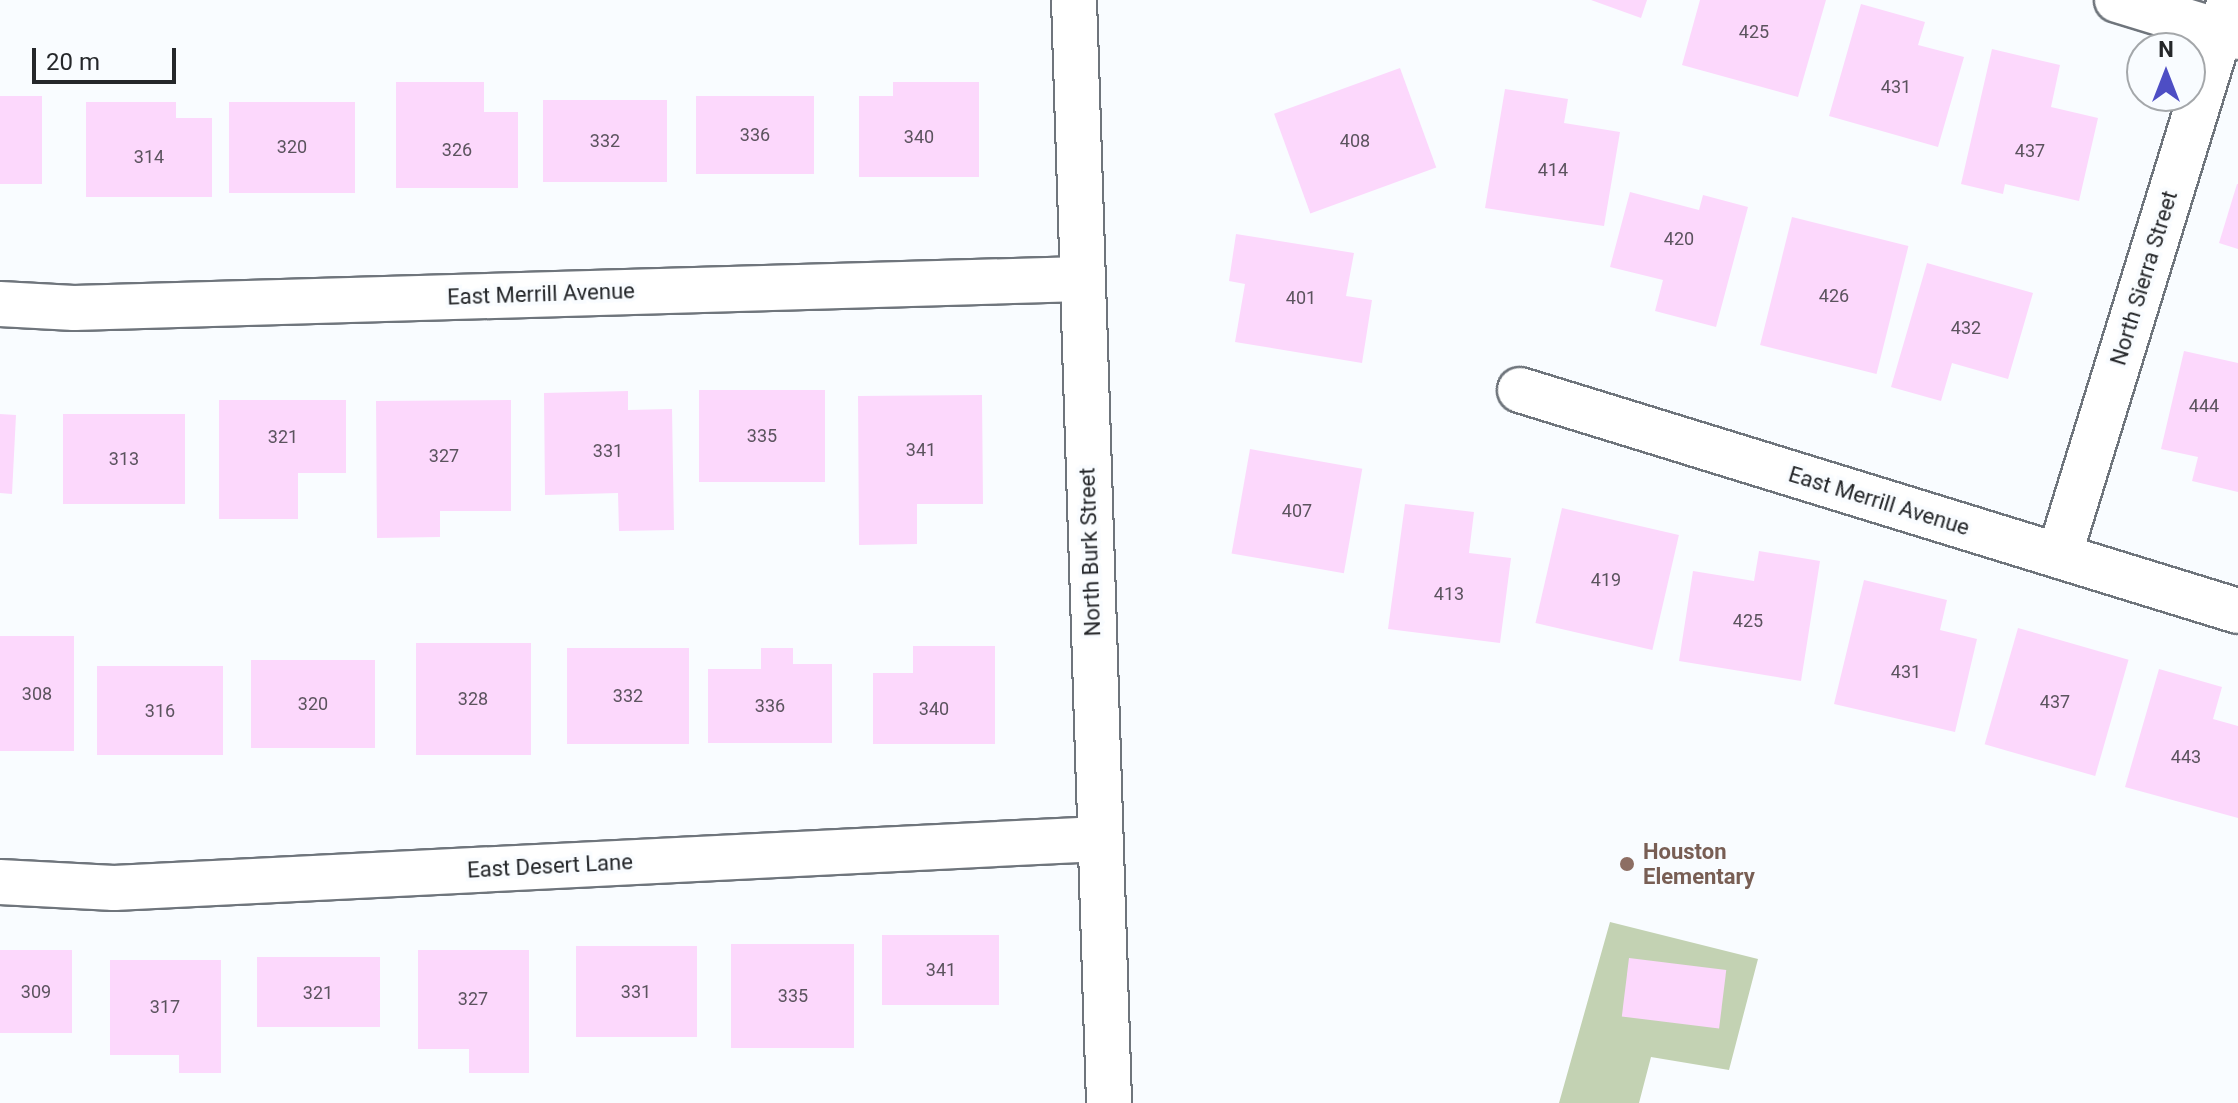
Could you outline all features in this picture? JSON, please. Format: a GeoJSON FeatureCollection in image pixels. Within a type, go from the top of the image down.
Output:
{"type":"FeatureCollection","features":[{"type":"Feature","properties":{"kind":"street","name":"North Burk Street"},"geometry":{"type":"LineString","coordinates":[[1074,0],[1109,1103]]}},
{"type":"Feature","properties":{"kind":"street"},"geometry":{"type":"LineString","coordinates":[[2117,0],[2229,23]]}},
{"type":"Feature","properties":{"kind":"street","name":"North Sierra Street"},"geometry":{"type":"LineString","coordinates":[[2059,556],[2229,23]]}},
{"type":"Feature","properties":{"kind":"street","name":"East Merrill Avenue"},"geometry":{"type":"LineString","coordinates":[[0,304],[74,308],[1082,279]]}},
{"type":"Feature","properties":{"kind":"street","name":"East Merrill Avenue"},"geometry":{"type":"LineString","coordinates":[[1520,390],[2238,611]]}},
{"type":"Feature","properties":{"kind":"street","name":"East Desert Lane"},"geometry":{"type":"LineString","coordinates":[[0,882],[114,888],[1100,839]]}},
{"type":"Feature","properties":{"kind":"green space"},"geometry":{"type":"Polygon","coordinates":[[[1610,922],[1758,959],[1729,1070],[1651,1057],[1639,1103],[1559,1103],[1610,922]]]}},
{"type":"Feature","properties":{"kind":"building"},"geometry":{"type":"Polygon","coordinates":[[[1591,0],[1647,0],[1641,18],[1591,0]]]}},
{"type":"Feature","properties":{"kind":"building"},"geometry":{"type":"Polygon","coordinates":[[[1700,0],[1826,0],[1798,97],[1682,65],[1700,0]]]}},
{"type":"Feature","properties":{"kind":"building"},"geometry":{"type":"Polygon","coordinates":[[[1861,4],[1925,22],[1918,45],[1964,57],[1938,147],[1829,116],[1861,4]]]}},
{"type":"Feature","properties":{"kind":"building"},"geometry":{"type":"Polygon","coordinates":[[[1992,49],[2060,65],[2051,107],[2098,118],[2079,201],[2005,184],[2003,194],[1961,184],[1992,49]]]}},
{"type":"Feature","properties":{"kind":"building"},"geometry":{"type":"Polygon","coordinates":[[[1400,68],[1436,168],[1310,213],[1274,114],[1400,68]]]}},
{"type":"Feature","properties":{"kind":"building"},"geometry":{"type":"Polygon","coordinates":[[[396,82],[484,82],[484,112],[518,112],[518,188],[396,188],[396,82]]]}},
{"type":"Feature","properties":{"kind":"building"},"geometry":{"type":"Polygon","coordinates":[[[893,82],[979,82],[979,177],[859,177],[859,96],[893,96],[893,82]]]}},
{"type":"Feature","properties":{"kind":"building"},"geometry":{"type":"Polygon","coordinates":[[[1505,89],[1568,99],[1564,123],[1620,132],[1604,226],[1485,208],[1505,89]]]}},
{"type":"Feature","properties":{"kind":"building"},"geometry":{"type":"Polygon","coordinates":[[[0,96],[42,96],[42,184],[0,184],[0,96]]]}},
{"type":"Feature","properties":{"kind":"building"},"geometry":{"type":"Polygon","coordinates":[[[696,96],[814,96],[814,174],[696,174],[696,96]]]}},
{"type":"Feature","properties":{"kind":"building"},"geometry":{"type":"Polygon","coordinates":[[[543,100],[667,100],[667,182],[543,182],[543,100]]]}},
{"type":"Feature","properties":{"kind":"building"},"geometry":{"type":"Polygon","coordinates":[[[86,102],[176,102],[176,118],[212,118],[212,197],[86,197],[86,102]]]}},
{"type":"Feature","properties":{"kind":"building"},"geometry":{"type":"Polygon","coordinates":[[[229,102],[355,102],[355,193],[229,193],[229,102]]]}},
{"type":"Feature","properties":{"kind":"building"},"geometry":{"type":"Polygon","coordinates":[[[2238,184],[2238,249],[2219,243],[2238,184]]]}},
{"type":"Feature","properties":{"kind":"building"},"geometry":{"type":"Polygon","coordinates":[[[1630,192],[1699,210],[1703,195],[1748,207],[1716,327],[1655,311],[1663,280],[1610,267],[1630,192]]]}},
{"type":"Feature","properties":{"kind":"building"},"geometry":{"type":"Polygon","coordinates":[[[1792,217],[1908,246],[1877,374],[1760,345],[1792,217]]]}},
{"type":"Feature","properties":{"kind":"building"},"geometry":{"type":"Polygon","coordinates":[[[1236,234],[1354,253],[1346,296],[1372,300],[1362,363],[1235,342],[1245,284],[1229,281],[1236,234]]]}},
{"type":"Feature","properties":{"kind":"building"},"geometry":{"type":"Polygon","coordinates":[[[1927,263],[2033,293],[2008,379],[1952,363],[1941,401],[1891,387],[1927,263]]]}},
{"type":"Feature","properties":{"kind":"building"},"geometry":{"type":"Polygon","coordinates":[[[2184,351],[2238,363],[2238,492],[2192,481],[2198,457],[2161,449],[2184,351]]]}},
{"type":"Feature","properties":{"kind":"building"},"geometry":{"type":"Polygon","coordinates":[[[699,390],[825,390],[825,482],[699,482],[699,390]]]}},
{"type":"Feature","properties":{"kind":"building"},"geometry":{"type":"Polygon","coordinates":[[[628,391],[628,410],[672,409],[674,530],[619,531],[618,493],[545,495],[544,393],[628,391]]]}},
{"type":"Feature","properties":{"kind":"building"},"geometry":{"type":"Polygon","coordinates":[[[982,395],[983,504],[917,504],[917,544],[859,545],[858,396],[982,395]]]}},
{"type":"Feature","properties":{"kind":"building"},"geometry":{"type":"Polygon","coordinates":[[[219,400],[346,400],[346,473],[298,473],[298,519],[219,519],[219,400]]]}},
{"type":"Feature","properties":{"kind":"building"},"geometry":{"type":"Polygon","coordinates":[[[511,400],[511,511],[440,511],[440,537],[377,538],[376,401],[511,400]]]}},
{"type":"Feature","properties":{"kind":"building"},"geometry":{"type":"Polygon","coordinates":[[[0,414],[16,415],[12,494],[0,493],[0,414]]]}},
{"type":"Feature","properties":{"kind":"building"},"geometry":{"type":"Polygon","coordinates":[[[63,414],[185,414],[185,504],[63,504],[63,414]]]}},
{"type":"Feature","properties":{"kind":"building"},"geometry":{"type":"Polygon","coordinates":[[[1250,449],[1362,469],[1344,573],[1232,553],[1250,449]]]}},
{"type":"Feature","properties":{"kind":"building"},"geometry":{"type":"Polygon","coordinates":[[[1405,504],[1474,512],[1469,553],[1511,558],[1500,643],[1388,629],[1405,504]]]}},
{"type":"Feature","properties":{"kind":"building"},"geometry":{"type":"Polygon","coordinates":[[[1562,508],[1679,535],[1652,650],[1535,623],[1562,508]]]}},
{"type":"Feature","properties":{"kind":"building"},"geometry":{"type":"Polygon","coordinates":[[[1759,551],[1820,561],[1801,681],[1679,661],[1693,571],[1754,581],[1759,551]]]}},
{"type":"Feature","properties":{"kind":"building"},"geometry":{"type":"Polygon","coordinates":[[[1864,580],[1947,600],[1940,630],[1977,639],[1955,732],[1834,704],[1864,580]]]}},
{"type":"Feature","properties":{"kind":"building"},"geometry":{"type":"Polygon","coordinates":[[[2018,628],[2129,660],[2095,776],[1985,744],[2018,628]]]}},
{"type":"Feature","properties":{"kind":"building"},"geometry":{"type":"Polygon","coordinates":[[[0,636],[74,636],[74,751],[0,751],[0,636]]]}},
{"type":"Feature","properties":{"kind":"building"},"geometry":{"type":"Polygon","coordinates":[[[416,643],[531,643],[531,755],[416,755],[416,643]]]}},
{"type":"Feature","properties":{"kind":"building"},"geometry":{"type":"Polygon","coordinates":[[[913,646],[995,646],[995,744],[873,744],[873,673],[913,673],[913,646]]]}},
{"type":"Feature","properties":{"kind":"building"},"geometry":{"type":"Polygon","coordinates":[[[567,648],[689,648],[689,744],[567,744],[567,648]]]}},
{"type":"Feature","properties":{"kind":"building"},"geometry":{"type":"Polygon","coordinates":[[[761,648],[793,648],[793,664],[832,664],[832,743],[708,743],[708,669],[761,669],[761,648]]]}},
{"type":"Feature","properties":{"kind":"building"},"geometry":{"type":"Polygon","coordinates":[[[251,660],[375,660],[375,748],[251,748],[251,660]]]}},
{"type":"Feature","properties":{"kind":"building"},"geometry":{"type":"Polygon","coordinates":[[[97,666],[223,666],[223,755],[97,755],[97,666]]]}},
{"type":"Feature","properties":{"kind":"building"},"geometry":{"type":"Polygon","coordinates":[[[2159,669],[2222,687],[2213,719],[2238,726],[2238,818],[2125,787],[2159,669]]]}},
{"type":"Feature","properties":{"kind":"building"},"geometry":{"type":"Polygon","coordinates":[[[882,935],[999,935],[999,1005],[882,1005],[882,935]]]}},
{"type":"Feature","properties":{"kind":"building"},"geometry":{"type":"Polygon","coordinates":[[[731,944],[854,944],[854,1048],[731,1048],[731,944]]]}},
{"type":"Feature","properties":{"kind":"building"},"geometry":{"type":"Polygon","coordinates":[[[576,946],[697,946],[697,1037],[576,1037],[576,946]]]}},
{"type":"Feature","properties":{"kind":"building"},"geometry":{"type":"Polygon","coordinates":[[[0,950],[72,950],[72,1033],[0,1033],[0,950]]]}},
{"type":"Feature","properties":{"kind":"building"},"geometry":{"type":"Polygon","coordinates":[[[418,950],[529,950],[529,1073],[469,1073],[469,1049],[418,1049],[418,950]]]}},
{"type":"Feature","properties":{"kind":"building"},"geometry":{"type":"Polygon","coordinates":[[[257,957],[380,957],[380,1027],[257,1027],[257,957]]]}},
{"type":"Feature","properties":{"kind":"building"},"geometry":{"type":"Polygon","coordinates":[[[1629,958],[1726,970],[1719,1029],[1622,1017],[1629,958]]]}},
{"type":"Feature","properties":{"kind":"building"},"geometry":{"type":"Polygon","coordinates":[[[110,960],[221,960],[221,1073],[179,1073],[179,1055],[110,1055],[110,960]]]}},
{"type":"Feature","properties":{"kind":"place","name":"Houston Elementary"},"geometry":{"type":"Point","coordinates":[1627,864]}}]}
